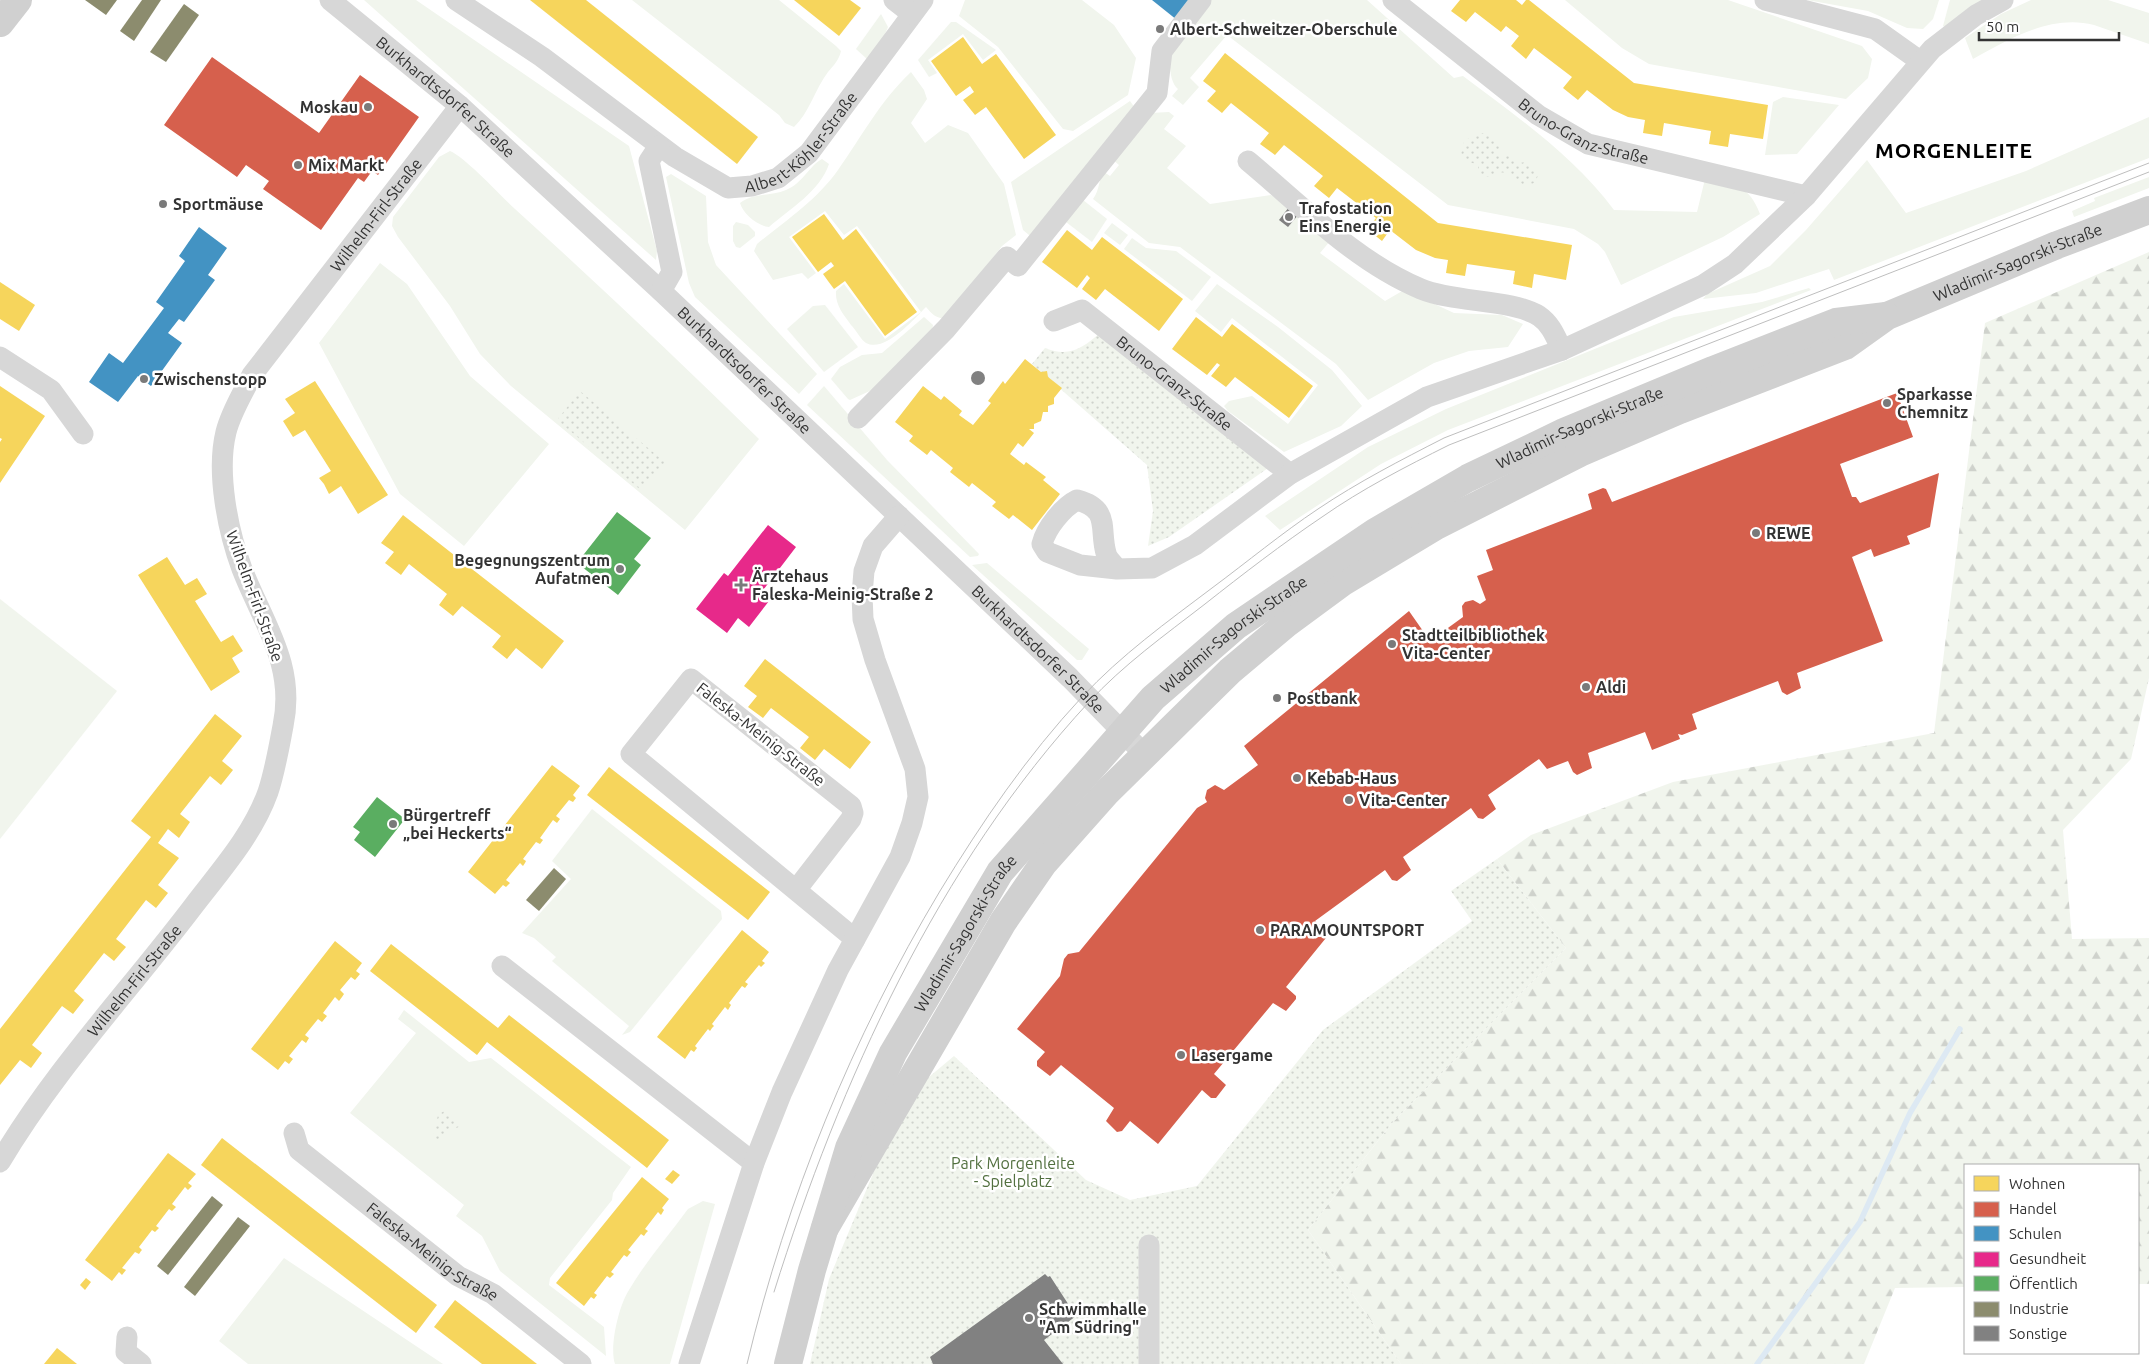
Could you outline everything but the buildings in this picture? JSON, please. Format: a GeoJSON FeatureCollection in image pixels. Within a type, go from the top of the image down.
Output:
{"type":"FeatureCollection","features":[{"type":"Feature","properties":{"kind":"main road"},"geometry":{"type":"LineString","coordinates":[[0,23],[18,0]]}},
{"type":"Feature","properties":{"kind":"main road","name":"Wladimir-Sagorski-Straße"},"geometry":{"type":"LineString","coordinates":[[825,1228],[1003,922],[1043,864],[1108,792],[1247,654],[1286,624],[1343,582],[1436,526],[1580,453],[1680,410],[1846,346],[1887,316],[2057,245],[2149,210]]}},
{"type":"Feature","properties":{"kind":"main road","name":"Wladimir-Sagorski-Straße"},"geometry":{"type":"LineString","coordinates":[[788,1364],[849,1148],[893,1053],[1000,872],[1121,732],[1153,698],[1236,626],[1375,532],[1468,478],[1564,432],[1748,356],[1836,322],[1887,316]]}},
{"type":"Feature","properties":{"kind":"street","name":"Burkhardtsdorfer Straße"},"geometry":{"type":"LineString","coordinates":[[330,0],[460,106],[661,291],[1070,678],[1145,755]]}},
{"type":"Feature","properties":{"kind":"street","name":"Albert-Köhler-Straße"},"geometry":{"type":"LineString","coordinates":[[456,0],[542,57],[658,146],[728,188],[752,186],[778,178],[808,153],[918,7],[894,0]]}},
{"type":"Feature","properties":{"kind":"street"},"geometry":{"type":"LineString","coordinates":[[858,418],[946,328],[1007,257],[1018,266],[1157,93],[1162,51],[1201,0]]}},
{"type":"Feature","properties":{"kind":"street","name":"Bruno-Granz-Straße"},"geometry":{"type":"LineString","coordinates":[[1393,0],[1538,116],[1588,144],[1806,196]]}},
{"type":"Feature","properties":{"kind":"street"},"geometry":{"type":"LineString","coordinates":[[1765,0],[1875,29],[1920,62]]}},
{"type":"Feature","properties":{"kind":"street"},"geometry":{"type":"LineString","coordinates":[[1117,569],[1152,568],[1195,545],[1290,474],[1426,397],[1562,350],[1703,285],[1735,264],[1806,196],[1920,62],[1940,42],[2002,0]]}},
{"type":"Feature","properties":{"kind":"street","name":"Wilhelm-Firl-Straße"},"geometry":{"type":"LineString","coordinates":[[0,1162],[30,1113],[56,1078],[169,938],[239,846],[268,792],[284,723],[287,686],[276,644],[242,569],[229,527],[223,454],[226,432],[237,403],[252,375],[460,106]]}},
{"type":"Feature","properties":{"kind":"street"},"geometry":{"type":"LineString","coordinates":[[658,146],[649,161],[672,272],[661,291]]}},
{"type":"Feature","properties":{"kind":"street"},"geometry":{"type":"LineString","coordinates":[[1248,161],[1352,247],[1386,271],[1422,290],[1458,299],[1522,309],[1539,316],[1552,328],[1562,350]]}},
{"type":"Feature","properties":{"kind":"street","name":"Bruno-Granz-Straße"},"geometry":{"type":"LineString","coordinates":[[1054,321],[1082,310],[1290,474]]}},
{"type":"Feature","properties":{"kind":"street"},"geometry":{"type":"LineString","coordinates":[[0,356],[52,390],[83,434]]}},
{"type":"Feature","properties":{"kind":"street"},"geometry":{"type":"LineString","coordinates":[[689,1364],[754,1163],[782,1092],[838,970],[900,857],[918,797],[915,769],[863,619],[864,571],[870,554],[879,537],[900,516]]}},
{"type":"Feature","properties":{"kind":"street","name":"Faleska-Meinig-Straße"},"geometry":{"type":"LineString","coordinates":[[796,890],[851,819],[854,813],[851,806],[691,679],[631,754],[855,939]]}},
{"type":"Feature","properties":{"kind":"street"},"geometry":{"type":"LineString","coordinates":[[502,966],[754,1163]]}},
{"type":"Feature","properties":{"kind":"street","name":"Faleska-Meinig-Straße"},"geometry":{"type":"LineString","coordinates":[[294,1134],[299,1150],[458,1276],[494,1294],[580,1364]]}},
{"type":"Feature","properties":{"kind":"street"},"geometry":{"type":"LineString","coordinates":[[1149,1245],[1149,1364]]}},
{"type":"Feature","properties":{"kind":"street"},"geometry":{"type":"LineString","coordinates":[[127,1337],[126,1352],[141,1364]]}},
{"type":"Feature","properties":{"kind":"green space"},"geometry":{"type":"Polygon","coordinates":[[[364,0],[416,0],[629,146],[657,251],[656,260],[364,0]]]}},
{"type":"Feature","properties":{"kind":"green space"},"geometry":{"type":"Polygon","coordinates":[[[632,0],[779,0],[841,51],[838,60],[823,79],[804,115],[794,127],[785,123],[779,115],[632,0]]]}},
{"type":"Feature","properties":{"kind":"green space"},"geometry":{"type":"Polygon","coordinates":[[[965,0],[1082,0],[1114,25],[1136,58],[1128,95],[1073,131],[1063,129],[998,47],[959,16],[965,0]]]}},
{"type":"Feature","properties":{"kind":"green space"},"geometry":{"type":"Polygon","coordinates":[[[1206,0],[1367,0],[1454,78],[1463,76],[1563,154],[1598,190],[1614,210],[1697,212],[1705,179],[1732,185],[1745,191],[1756,204],[1760,214],[1723,237],[1621,285],[1605,252],[1598,244],[1574,229],[1448,205],[1227,35],[1190,78],[1199,87],[1183,105],[1172,96],[1178,89],[1174,85],[1170,66],[1172,45],[1180,30],[1206,0]]]}},
{"type":"Feature","properties":{"kind":"green space"},"geometry":{"type":"Polygon","coordinates":[[[1565,0],[1728,0],[1862,46],[1872,59],[1868,78],[1846,99],[1649,64],[1622,48],[1565,0]]]}},
{"type":"Feature","properties":{"kind":"green space"},"geometry":{"type":"Polygon","coordinates":[[[1807,0],[1939,0],[1933,19],[1923,29],[1907,28],[1868,11],[1807,0]]]}},
{"type":"Feature","properties":{"kind":"green space"},"geometry":{"type":"Polygon","coordinates":[[[1950,0],[1983,0],[1945,27],[1943,26],[1950,0]]]}},
{"type":"Feature","properties":{"kind":"green space"},"geometry":{"type":"Polygon","coordinates":[[[2031,0],[2108,0],[2149,13],[2149,44],[2094,25],[2078,22],[2062,23],[2031,30],[1973,59],[1965,38],[2001,14],[2031,0]]]}},
{"type":"Feature","properties":{"kind":"green space"},"geometry":{"type":"Polygon","coordinates":[[[881,14],[888,27],[883,39],[867,59],[856,49],[881,14]]]}},
{"type":"Feature","properties":{"kind":"green space"},"geometry":{"type":"Polygon","coordinates":[[[951,22],[956,22],[996,50],[983,60],[963,34],[928,60],[937,73],[929,77],[918,60],[951,22]]]}},
{"type":"Feature","properties":{"kind":"green space"},"geometry":{"type":"Polygon","coordinates":[[[911,72],[924,90],[927,99],[911,123],[925,143],[948,125],[968,133],[1004,184],[1016,235],[1002,246],[946,318],[937,317],[926,307],[921,312],[857,226],[844,235],[825,211],[789,237],[816,273],[808,279],[802,273],[773,280],[754,251],[757,244],[800,210],[830,181],[890,95],[911,72]]]}},
{"type":"Feature","properties":{"kind":"green space"},"geometry":{"type":"Polygon","coordinates":[[[1783,97],[1839,105],[1797,154],[1765,155],[1773,102],[1783,97]]]}},
{"type":"Feature","properties":{"kind":"green space"},"geometry":{"type":"Polygon","coordinates":[[[1130,101],[1135,108],[1035,240],[1023,230],[1011,182],[1130,101]]]}},
{"type":"Feature","properties":{"kind":"green space"},"geometry":{"type":"Polygon","coordinates":[[[1169,112],[1174,116],[1164,129],[1186,146],[1167,168],[1210,204],[1271,195],[1331,240],[1320,253],[1385,301],[1404,290],[1454,313],[1502,315],[1523,324],[1508,347],[1469,351],[1434,363],[1368,400],[1336,364],[1180,247],[1149,243],[1093,199],[1104,172],[1110,176],[1119,165],[1113,160],[1150,113],[1169,112]]]}},
{"type":"Feature","properties":{"kind":"green space"},"geometry":{"type":"Polygon","coordinates":[[[2149,117],[2149,158],[1834,280],[1829,269],[1756,293],[1703,299],[1707,294],[1770,266],[1806,230],[1867,160],[1906,213],[2026,171],[2149,117]]]}},
{"type":"Feature","properties":{"kind":"green space"},"geometry":{"type":"Polygon","coordinates":[[[1475,133],[1493,137],[1498,144],[1499,154],[1506,154],[1519,163],[1526,162],[1534,165],[1538,176],[1534,183],[1526,186],[1512,178],[1509,173],[1496,172],[1490,177],[1482,176],[1478,171],[1478,165],[1464,160],[1461,154],[1464,142],[1475,133]]]}},
{"type":"Feature","properties":{"kind":"green space"},"geometry":{"type":"Polygon","coordinates":[[[450,151],[473,168],[759,439],[685,530],[511,386],[480,354],[450,306],[398,237],[392,226],[393,217],[439,157],[450,151]]]}},
{"type":"Feature","properties":{"kind":"green space"},"geometry":{"type":"Polygon","coordinates":[[[822,159],[829,164],[819,183],[804,199],[769,227],[756,222],[744,211],[740,203],[756,196],[780,192],[792,187],[822,159]]]}},
{"type":"Feature","properties":{"kind":"green space"},"geometry":{"type":"Polygon","coordinates":[[[671,174],[706,196],[708,242],[716,265],[817,374],[799,394],[695,297],[689,283],[666,177],[671,174]]]}},
{"type":"Feature","properties":{"kind":"green space"},"geometry":{"type":"Polygon","coordinates":[[[2149,177],[2149,188],[2074,217],[2072,211],[2095,201],[2094,198],[2149,177]]]}},
{"type":"Feature","properties":{"kind":"green space"},"geometry":{"type":"Polygon","coordinates":[[[1083,200],[1107,219],[1092,242],[1066,222],[1083,200]]]}},
{"type":"Feature","properties":{"kind":"green space"},"geometry":{"type":"Polygon","coordinates":[[[736,222],[748,225],[755,232],[755,236],[740,248],[736,247],[733,241],[733,226],[736,222]]]}},
{"type":"Feature","properties":{"kind":"green space"},"geometry":{"type":"Polygon","coordinates":[[[1112,223],[1128,235],[1120,245],[1104,233],[1112,223]]]}},
{"type":"Feature","properties":{"kind":"green space"},"geometry":{"type":"Polygon","coordinates":[[[1132,238],[1146,248],[1176,251],[1211,277],[1192,301],[1124,249],[1132,238]]]}},
{"type":"Feature","properties":{"kind":"green space"},"geometry":{"type":"Polygon","coordinates":[[[2149,252],[2149,678],[2131,759],[2063,830],[2072,939],[2149,938],[2149,1284],[2139,1284],[2139,1164],[1964,1164],[1964,1287],[1895,1288],[1864,1364],[1401,1364],[1308,1230],[1392,1123],[1566,948],[1497,859],[1531,835],[1673,782],[1934,733],[1985,323],[2149,252]]]}},
{"type":"Feature","properties":{"kind":"green space"},"geometry":{"type":"Polygon","coordinates":[[[380,263],[407,284],[470,376],[549,444],[464,546],[400,494],[319,343],[380,263]]]}},
{"type":"Feature","properties":{"kind":"green space"},"geometry":{"type":"Polygon","coordinates":[[[844,284],[885,339],[921,312],[890,339],[874,345],[866,343],[845,317],[837,301],[836,291],[844,284]]]}},
{"type":"Feature","properties":{"kind":"green space"},"geometry":{"type":"Polygon","coordinates":[[[1217,284],[1278,327],[1332,370],[1362,406],[1341,426],[1284,452],[1228,411],[1224,406],[1229,401],[1252,396],[1288,424],[1318,385],[1232,318],[1221,332],[1195,311],[1217,284]]]}},
{"type":"Feature","properties":{"kind":"green space"},"geometry":{"type":"Polygon","coordinates":[[[1809,288],[1811,290],[1448,430],[1381,464],[1280,530],[1265,516],[1368,447],[1446,409],[1674,317],[1762,302],[1809,288]]]}},
{"type":"Feature","properties":{"kind":"green space"},"geometry":{"type":"Polygon","coordinates":[[[825,305],[858,347],[824,372],[787,329],[813,306],[825,305]]]}},
{"type":"Feature","properties":{"kind":"green space"},"geometry":{"type":"Polygon","coordinates":[[[924,317],[933,325],[931,337],[872,390],[850,400],[848,399],[831,379],[840,367],[862,355],[882,353],[924,317]]]}},
{"type":"Feature","properties":{"kind":"green space"},"geometry":{"type":"Polygon","coordinates":[[[1101,332],[1271,466],[1169,537],[1148,546],[1153,511],[1147,465],[1032,364],[1045,348],[1069,352],[1082,347],[1101,332]]]}},
{"type":"Feature","properties":{"kind":"green space"},"geometry":{"type":"Polygon","coordinates":[[[824,386],[887,460],[979,554],[978,556],[970,557],[807,405],[824,386]]]}},
{"type":"Feature","properties":{"kind":"green space"},"geometry":{"type":"Polygon","coordinates":[[[580,391],[666,463],[642,491],[557,420],[580,391]]]}},
{"type":"Feature","properties":{"kind":"green space"},"geometry":{"type":"Polygon","coordinates":[[[987,563],[1089,649],[1082,660],[1077,660],[972,565],[987,563]]]}},
{"type":"Feature","properties":{"kind":"green space"},"geometry":{"type":"Polygon","coordinates":[[[0,599],[117,691],[0,839],[0,599]]]}},
{"type":"Feature","properties":{"kind":"green space"},"geometry":{"type":"Polygon","coordinates":[[[592,809],[721,911],[722,919],[630,1032],[622,1035],[629,1026],[552,961],[556,957],[534,938],[522,933],[571,879],[552,861],[592,809]]]}},
{"type":"Feature","properties":{"kind":"green space","name":"Park Morgenleite - Spielplatz"},"geometry":{"type":"Polygon","coordinates":[[[1497,859],[1566,948],[1392,1123],[1308,1230],[1401,1364],[810,1364],[829,1279],[878,1162],[923,1082],[954,1056],[1086,1180],[1130,1200],[1197,1186],[1323,1030],[1472,921],[1451,891],[1497,859]]]}},
{"type":"Feature","properties":{"kind":"green space"},"geometry":{"type":"Polygon","coordinates":[[[404,1010],[469,1062],[491,1058],[631,1167],[613,1193],[612,1200],[550,1278],[549,1285],[604,1327],[606,1356],[500,1271],[482,1236],[456,1216],[464,1205],[350,1113],[416,1033],[398,1019],[404,1010]]]}},
{"type":"Feature","properties":{"kind":"green space"},"geometry":{"type":"Polygon","coordinates":[[[444,1111],[462,1125],[442,1136],[439,1142],[433,1137],[438,1115],[444,1111]]]}},
{"type":"Feature","properties":{"kind":"green space"},"geometry":{"type":"Polygon","coordinates":[[[703,1201],[715,1204],[670,1364],[615,1364],[613,1357],[614,1337],[625,1297],[643,1269],[688,1209],[703,1201]]]}},
{"type":"Feature","properties":{"kind":"green space"},"geometry":{"type":"Polygon","coordinates":[[[284,1258],[443,1364],[248,1364],[219,1341],[284,1258]]]}},
{"type":"Feature","properties":{"kind":"waterway"},"geometry":{"type":"LineString","coordinates":[[1757,1364],[1860,1222],[1910,1113],[1960,1029]]}},
{"type":"Feature","properties":{"kind":"tram line"},"geometry":{"type":"LineString","coordinates":[[747,1364],[763,1302],[802,1180],[851,1061],[878,1003],[908,947],[940,891],[1006,790],[1062,719],[1128,653],[1161,626],[1318,509],[1364,480],[1444,438],[2149,163]]}},
{"type":"Feature","properties":{"kind":"tram line"},"geometry":{"type":"LineString","coordinates":[[774,1292],[800,1213],[830,1134],[863,1056],[900,979],[940,905],[985,833],[1035,765],[1102,688],[1145,651],[1263,559],[1322,517],[1368,488],[1449,445],[2149,172]]}},
{"type":"Feature","properties":{"kind":"place","name":"Albert-Schweitzer-Oberschule"},"geometry":{"type":"Point","coordinates":[1160,29]}},
{"type":"Feature","properties":{"kind":"place","name":"Moskau"},"geometry":{"type":"Point","coordinates":[368,107]}},
{"type":"Feature","properties":{"kind":"place","name":"Mix Markt"},"geometry":{"type":"Point","coordinates":[298,165]}},
{"type":"Feature","properties":{"kind":"place","name":"Sportmäuse"},"geometry":{"type":"Point","coordinates":[163,204]}},
{"type":"Feature","properties":{"kind":"place","name":"Trafostation Eins Energie"},"geometry":{"type":"Point","coordinates":[1289,217]}},
{"type":"Feature","properties":{"kind":"place","name":"Zwischenstopp"},"geometry":{"type":"Point","coordinates":[144,379]}},
{"type":"Feature","properties":{"kind":"place","name":"Sparkasse Chemnitz"},"geometry":{"type":"Point","coordinates":[1887,403]}},
{"type":"Feature","properties":{"kind":"place","name":"REWE"},"geometry":{"type":"Point","coordinates":[1756,533]}},
{"type":"Feature","properties":{"kind":"place","name":"Begegnungszentrum Aufatmen"},"geometry":{"type":"Point","coordinates":[620,569]}},
{"type":"Feature","properties":{"kind":"place","name":"Ärztehaus Faleska-Meinig-Straße 2"},"geometry":{"type":"Point","coordinates":[741,585]}},
{"type":"Feature","properties":{"kind":"place","name":"Stadtteilbibliothek Vita-Center"},"geometry":{"type":"Point","coordinates":[1392,644]}},
{"type":"Feature","properties":{"kind":"place","name":"Aldi"},"geometry":{"type":"Point","coordinates":[1586,687]}},
{"type":"Feature","properties":{"kind":"place","name":"Postbank"},"geometry":{"type":"Point","coordinates":[1277,698]}},
{"type":"Feature","properties":{"kind":"place","name":"Kebab-Haus"},"geometry":{"type":"Point","coordinates":[1297,778]}},
{"type":"Feature","properties":{"kind":"place","name":"Vita-Center"},"geometry":{"type":"Point","coordinates":[1349,800]}},
{"type":"Feature","properties":{"kind":"place","name":"Bürgertreff „bei Heckerts“"},"geometry":{"type":"Point","coordinates":[393,824]}},
{"type":"Feature","properties":{"kind":"place","name":"PARAMOUNTSPORT"},"geometry":{"type":"Point","coordinates":[1260,930]}},
{"type":"Feature","properties":{"kind":"place","name":"Lasergame"},"geometry":{"type":"Point","coordinates":[1181,1055]}},
{"type":"Feature","properties":{"kind":"place","name":"Schwimmhalle \"Am Südring\""},"geometry":{"type":"Point","coordinates":[1029,1318]}},
{"type":"Feature","properties":{"kind":"district","name":"MORGENLEITE"},"geometry":{"type":"Point","coordinates":[1954,151]}}]}
